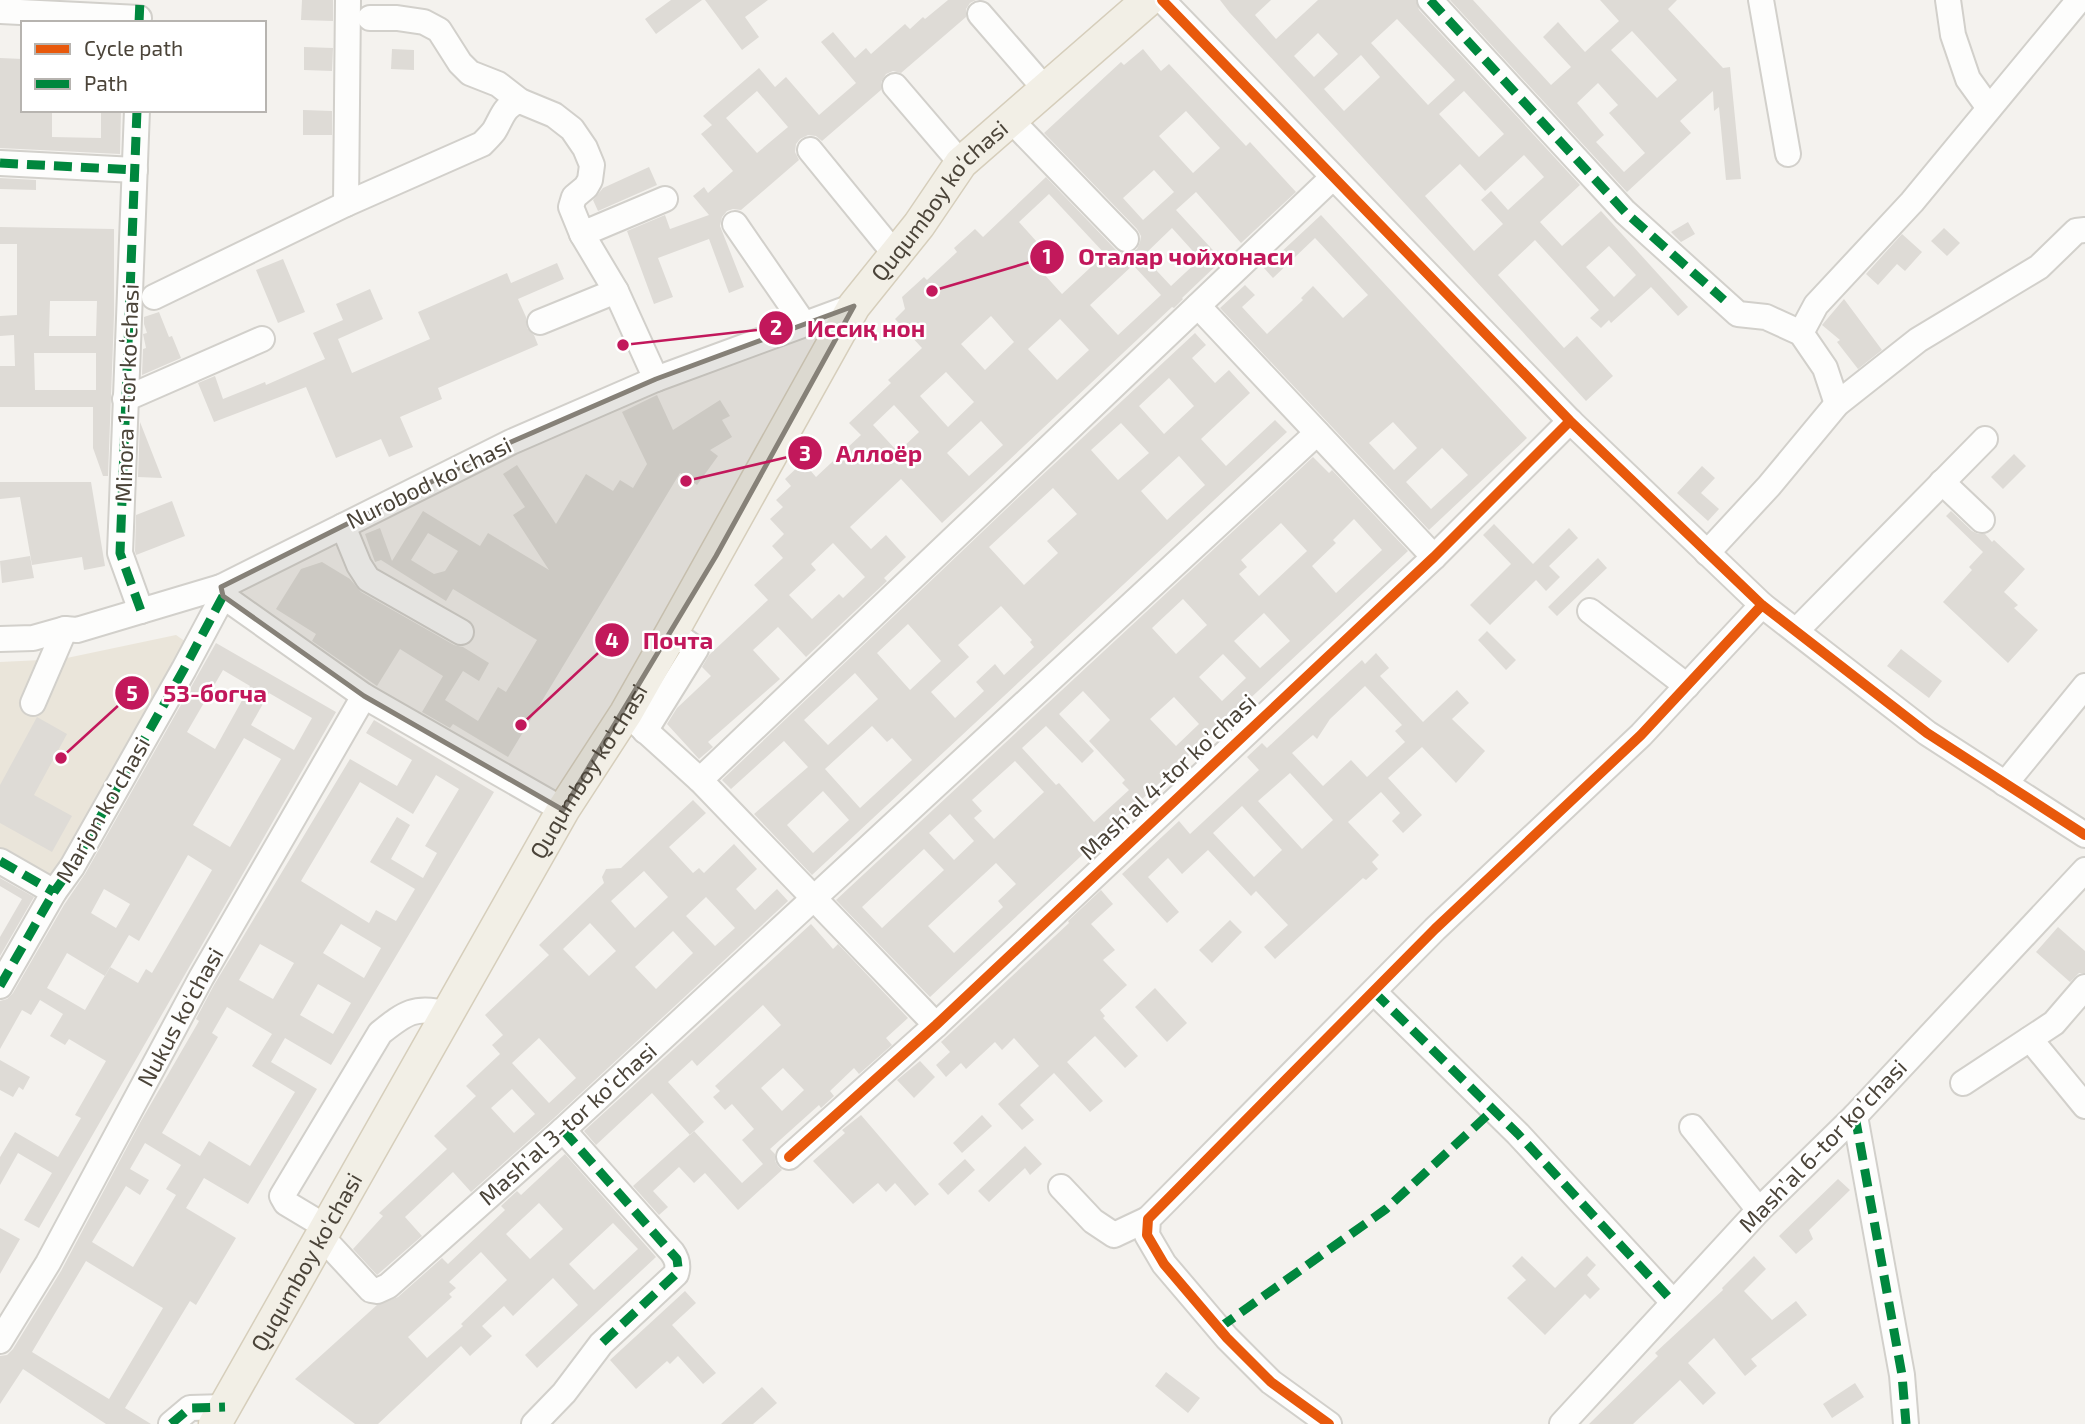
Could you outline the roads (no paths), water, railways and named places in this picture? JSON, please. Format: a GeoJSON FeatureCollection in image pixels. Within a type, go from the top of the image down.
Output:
{"type":"FeatureCollection","features":[{"type":"Feature","properties":{"kind":"main road","name":"Ququmboy ko'chasi"},"geometry":{"type":"LineString","coordinates":[[220,1415],[563,810],[636,722],[672,632],[854,306],[919,225],[961,163],[1148,0]]}},
{"type":"Feature","properties":{"kind":"street"},"geometry":{"type":"LineString","coordinates":[[346,204],[348,0]]}},
{"type":"Feature","properties":{"kind":"street"},"geometry":{"type":"LineString","coordinates":[[1162,0],[1570,421],[1762,605],[1927,733],[2085,835]]}},
{"type":"Feature","properties":{"kind":"street"},"geometry":{"type":"LineString","coordinates":[[1430,0],[1625,212],[1738,314],[1766,317],[1801,332],[1825,368],[1837,404]]}},
{"type":"Feature","properties":{"kind":"street"},"geometry":{"type":"LineString","coordinates":[[1761,0],[1788,154]]}},
{"type":"Feature","properties":{"kind":"street"},"geometry":{"type":"LineString","coordinates":[[1948,0],[1953,35],[1969,79],[1990,108]]}},
{"type":"Feature","properties":{"kind":"street"},"geometry":{"type":"LineString","coordinates":[[1801,332],[1816,305],[1912,202],[2079,0]]}},
{"type":"Feature","properties":{"kind":"street"},"geometry":{"type":"LineString","coordinates":[[0,11],[139,14]]}},
{"type":"Feature","properties":{"kind":"street"},"geometry":{"type":"LineString","coordinates":[[980,14],[1046,90]]}},
{"type":"Feature","properties":{"kind":"street"},"geometry":{"type":"LineString","coordinates":[[370,18],[424,22],[439,30],[470,74],[498,84],[520,101],[554,115],[572,129],[585,148],[592,165],[590,180],[574,197],[571,207],[582,234],[616,291],[656,379]]}},
{"type":"Feature","properties":{"kind":"street"},"geometry":{"type":"LineString","coordinates":[[895,86],[961,163]]}},
{"type":"Feature","properties":{"kind":"street"},"geometry":{"type":"LineString","coordinates":[[154,297],[346,204],[482,144],[492,134],[504,111],[512,103],[520,101]]}},
{"type":"Feature","properties":{"kind":"street","name":"Minora 1-tor koʻchasi"},"geometry":{"type":"LineString","coordinates":[[137,112],[120,553],[141,611]]}},
{"type":"Feature","properties":{"kind":"street"},"geometry":{"type":"LineString","coordinates":[[1010,119],[1126,239]]}},
{"type":"Feature","properties":{"kind":"street"},"geometry":{"type":"LineString","coordinates":[[810,150],[895,254]]}},
{"type":"Feature","properties":{"kind":"street"},"geometry":{"type":"LineString","coordinates":[[0,163],[135,170]]}},
{"type":"Feature","properties":{"kind":"street"},"geometry":{"type":"LineString","coordinates":[[699,780],[1332,177]]}},
{"type":"Feature","properties":{"kind":"street"},"geometry":{"type":"LineString","coordinates":[[582,234],[665,199]]}},
{"type":"Feature","properties":{"kind":"street"},"geometry":{"type":"LineString","coordinates":[[735,224],[804,324]]}},
{"type":"Feature","properties":{"kind":"street"},"geometry":{"type":"LineString","coordinates":[[1707,554],[1769,486],[1837,404],[1918,340],[2039,267],[2076,231],[2085,230]]}},
{"type":"Feature","properties":{"kind":"street"},"geometry":{"type":"LineString","coordinates":[[540,322],[616,291]]}},
{"type":"Feature","properties":{"kind":"street","name":"Nurobod koʻchasi"},"geometry":{"type":"LineString","coordinates":[[0,639],[33,638],[65,629],[77,630],[222,591],[343,526],[511,442],[656,379],[854,306]]}},
{"type":"Feature","properties":{"kind":"street"},"geometry":{"type":"LineString","coordinates":[[1198,306],[1434,556]]}},
{"type":"Feature","properties":{"kind":"street"},"geometry":{"type":"LineString","coordinates":[[125,399],[262,339]]}},
{"type":"Feature","properties":{"kind":"street","name":"Mashʼal 4-tor koʼchasi"},"geometry":{"type":"LineString","coordinates":[[789,1157],[936,1025],[1434,556],[1570,421]]}},
{"type":"Feature","properties":{"kind":"street","name":"Mashʼal 3-tor koʼchasi"},"geometry":{"type":"LineString","coordinates":[[448,1014],[422,1009],[402,1016],[380,1033],[282,1196],[286,1203],[324,1232],[371,1290],[382,1290],[563,1130],[1317,433]]}},
{"type":"Feature","properties":{"kind":"street"},"geometry":{"type":"LineString","coordinates":[[1796,631],[1985,439]]}},
{"type":"Feature","properties":{"kind":"street"},"geometry":{"type":"LineString","coordinates":[[1942,482],[1982,520]]}},
{"type":"Feature","properties":{"kind":"street"},"geometry":{"type":"LineString","coordinates":[[343,526],[359,565],[368,579],[461,632]]}},
{"type":"Feature","properties":{"kind":"street"},"geometry":{"type":"LineString","coordinates":[[222,591],[363,696],[563,810]]}},
{"type":"Feature","properties":{"kind":"street","name":"Marjon koʻchasi"},"geometry":{"type":"LineString","coordinates":[[0,986],[54,892],[72,867],[178,681],[222,591]]}},
{"type":"Feature","properties":{"kind":"street"},"geometry":{"type":"LineString","coordinates":[[1061,1187],[1093,1221],[1114,1235],[1148,1219],[1436,929],[1642,735],[1762,605]]}},
{"type":"Feature","properties":{"kind":"street"},"geometry":{"type":"LineString","coordinates":[[1590,611],[1687,686]]}},
{"type":"Feature","properties":{"kind":"street"},"geometry":{"type":"LineString","coordinates":[[33,703],[65,629]]}},
{"type":"Feature","properties":{"kind":"street"},"geometry":{"type":"LineString","coordinates":[[2005,784],[2085,685]]}},
{"type":"Feature","properties":{"kind":"street","name":"Nukus ko'chasi"},"geometry":{"type":"LineString","coordinates":[[0,1340],[48,1263],[201,978],[363,696]]}},
{"type":"Feature","properties":{"kind":"street"},"geometry":{"type":"LineString","coordinates":[[636,722],[699,780],[936,1025]]}},
{"type":"Feature","properties":{"kind":"street"},"geometry":{"type":"LineString","coordinates":[[0,861],[54,892]]}},
{"type":"Feature","properties":{"kind":"street","name":"Mashʼal 6-tor koʼchasi"},"geometry":{"type":"LineString","coordinates":[[1562,1424],[1759,1210],[1855,1116],[2085,870]]}},
{"type":"Feature","properties":{"kind":"street"},"geometry":{"type":"LineString","coordinates":[[1963,1083],[2054,1023],[2085,987]]}},
{"type":"Feature","properties":{"kind":"street"},"geometry":{"type":"LineString","coordinates":[[1374,992],[1518,1134],[1673,1302]]}},
{"type":"Feature","properties":{"kind":"street"},"geometry":{"type":"LineString","coordinates":[[2030,1039],[2085,1106]]}},
{"type":"Feature","properties":{"kind":"street"},"geometry":{"type":"LineString","coordinates":[[1855,1116],[1902,1375],[1906,1424]]}},
{"type":"Feature","properties":{"kind":"street"},"geometry":{"type":"LineString","coordinates":[[1692,1127],[1759,1210]]}},
{"type":"Feature","properties":{"kind":"street"},"geometry":{"type":"LineString","coordinates":[[534,1424],[564,1393],[601,1344],[676,1274],[678,1267],[677,1259],[563,1130]]}},
{"type":"Feature","properties":{"kind":"street"},"geometry":{"type":"LineString","coordinates":[[1148,1219],[1147,1235],[1164,1264],[1227,1338],[1271,1382],[1329,1424]]}},
{"type":"Feature","properties":{"kind":"street"},"geometry":{"type":"LineString","coordinates":[[171,1424],[190,1408],[220,1415]]}},
{"type":"Feature","properties":{"kind":"place","name":"Оталар чойхонаси"},"geometry":{"type":"Point","coordinates":[932,291]}},
{"type":"Feature","properties":{"kind":"place","name":"Иссиқ нон"},"geometry":{"type":"Point","coordinates":[623,345]}},
{"type":"Feature","properties":{"kind":"place","name":"Аллоёр"},"geometry":{"type":"Point","coordinates":[686,481]}},
{"type":"Feature","properties":{"kind":"place","name":"Почта"},"geometry":{"type":"Point","coordinates":[521,725]}},
{"type":"Feature","properties":{"kind":"place","name":"53-богча"},"geometry":{"type":"Point","coordinates":[61,758]}}]}
